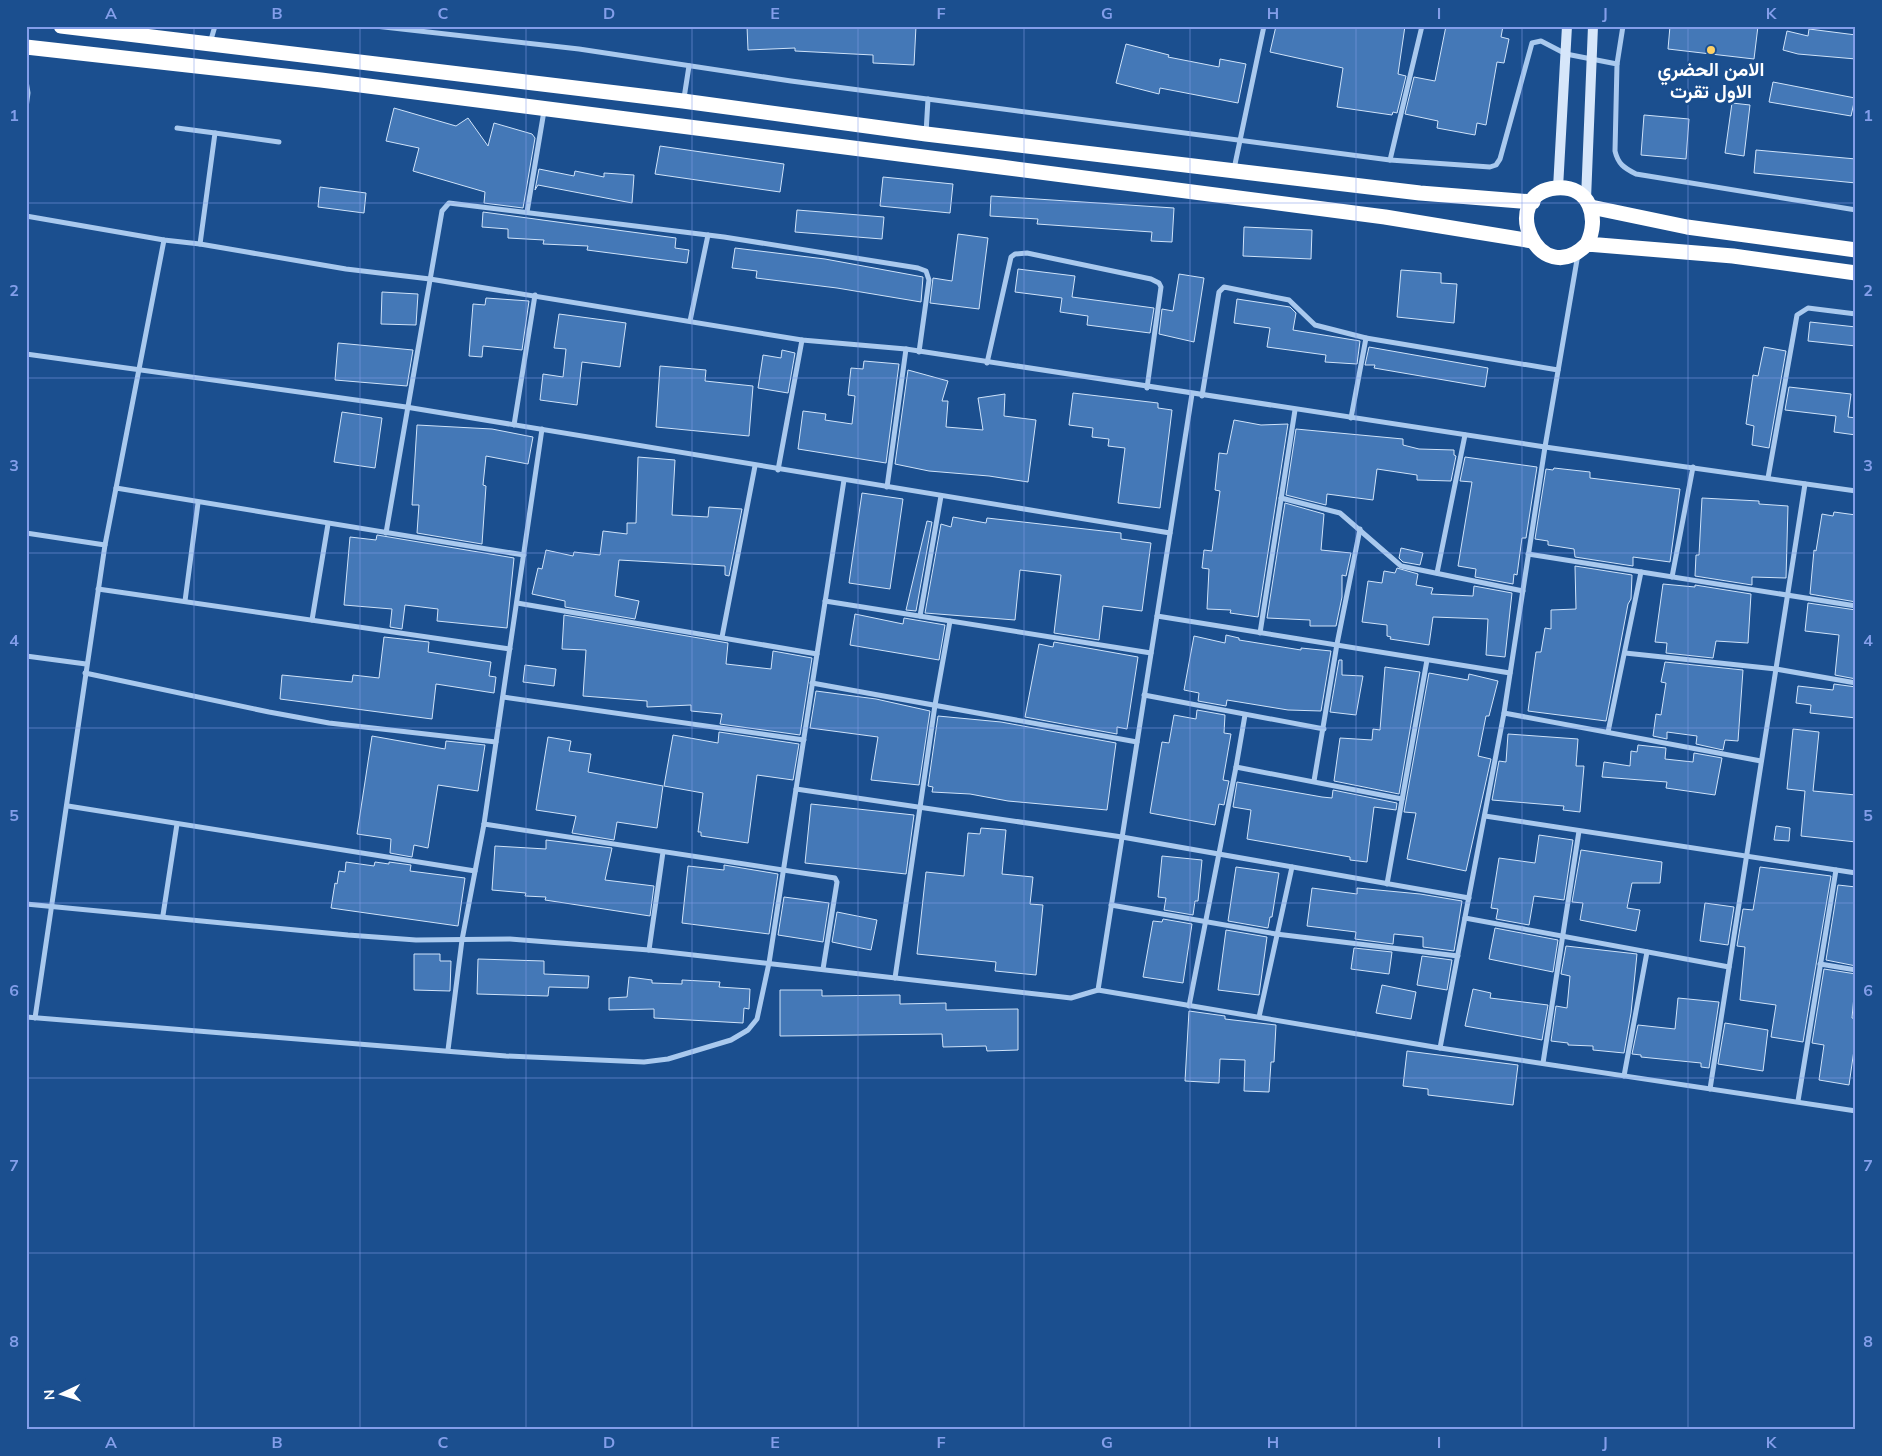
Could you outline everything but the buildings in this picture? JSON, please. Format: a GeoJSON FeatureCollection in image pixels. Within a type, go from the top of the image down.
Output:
{"type":"FeatureCollection","features":[{"type":"Feature","properties":{"kind":"highway"},"geometry":{"type":"LineString","coordinates":[[61,26],[683,101],[926,134],[1420,192],[1533,202]]}},
{"type":"Feature","properties":{"kind":"highway"},"geometry":{"type":"LineString","coordinates":[[26,47],[544,109],[1385,217],[1532,241]]}},
{"type":"Feature","properties":{"kind":"highway"},"geometry":{"type":"LineString","coordinates":[[1856,250],[1687,227],[1588,203],[1573,191],[1558,188],[1544,192],[1533,202],[1527,214],[1526,228],[1532,241],[1539,249],[1558,256],[1583,247],[1733,256],[1856,273]]}},
{"type":"Feature","properties":{"kind":"highway"},"geometry":{"type":"LineString","coordinates":[[1583,247],[1593,232],[1594,220],[1588,203]]}},
{"type":"Feature","properties":{"kind":"main road"},"geometry":{"type":"LineString","coordinates":[[1558,188],[1567,26]]}},
{"type":"Feature","properties":{"kind":"main road"},"geometry":{"type":"LineString","coordinates":[[1588,203],[1593,26]]}},
{"type":"Feature","properties":{"kind":"street"},"geometry":{"type":"LineString","coordinates":[[210,43],[215,26]]}},
{"type":"Feature","properties":{"kind":"street"},"geometry":{"type":"LineString","coordinates":[[376,26],[580,50],[928,99],[1390,160],[1490,167],[1496,165],[1500,159],[1532,43],[1541,41],[1566,54],[1617,64]]}},
{"type":"Feature","properties":{"kind":"street"},"geometry":{"type":"LineString","coordinates":[[1234,169],[1264,26]]}},
{"type":"Feature","properties":{"kind":"street"},"geometry":{"type":"LineString","coordinates":[[1390,160],[1422,26]]}},
{"type":"Feature","properties":{"kind":"street"},"geometry":{"type":"LineString","coordinates":[[1623,26],[1617,64],[1615,151],[1618,160],[1625,169],[1636,174],[1856,210]]}},
{"type":"Feature","properties":{"kind":"street"},"geometry":{"type":"LineString","coordinates":[[683,101],[689,66]]}},
{"type":"Feature","properties":{"kind":"street"},"geometry":{"type":"LineString","coordinates":[[26,81],[28,93],[26,108]]}},
{"type":"Feature","properties":{"kind":"street"},"geometry":{"type":"LineString","coordinates":[[926,134],[928,99]]}},
{"type":"Feature","properties":{"kind":"street"},"geometry":{"type":"LineString","coordinates":[[527,212],[544,109]]}},
{"type":"Feature","properties":{"kind":"street"},"geometry":{"type":"LineString","coordinates":[[177,128],[279,142]]}},
{"type":"Feature","properties":{"kind":"street"},"geometry":{"type":"LineString","coordinates":[[200,244],[215,133]]}},
{"type":"Feature","properties":{"kind":"street"},"geometry":{"type":"LineString","coordinates":[[386,533],[406,407],[442,211],[449,203],[708,235],[909,266],[926,271],[929,280],[919,352]]}},
{"type":"Feature","properties":{"kind":"street"},"geometry":{"type":"LineString","coordinates":[[26,216],[346,269],[430,279],[535,295],[802,340],[906,350],[1295,410],[1856,491]]}},
{"type":"Feature","properties":{"kind":"street"},"geometry":{"type":"LineString","coordinates":[[690,321],[708,235]]}},
{"type":"Feature","properties":{"kind":"street"},"geometry":{"type":"LineString","coordinates":[[35,1018],[68,806],[86,664],[105,545],[164,240]]}},
{"type":"Feature","properties":{"kind":"street"},"geometry":{"type":"LineString","coordinates":[[1440,1048],[1504,713],[1558,370],[1583,247]]}},
{"type":"Feature","properties":{"kind":"street"},"geometry":{"type":"LineString","coordinates":[[987,363],[1011,257],[1015,254],[1027,253],[1151,279],[1159,283],[1161,288],[1147,388]]}},
{"type":"Feature","properties":{"kind":"street"},"geometry":{"type":"LineString","coordinates":[[1202,396],[1219,292],[1224,287],[1289,300],[1315,325],[1366,338],[1558,370]]}},
{"type":"Feature","properties":{"kind":"street"},"geometry":{"type":"LineString","coordinates":[[514,424],[535,295]]}},
{"type":"Feature","properties":{"kind":"street"},"geometry":{"type":"LineString","coordinates":[[1768,478],[1797,316],[1808,308],[1856,314]]}},
{"type":"Feature","properties":{"kind":"street"},"geometry":{"type":"LineString","coordinates":[[1351,418],[1366,338]]}},
{"type":"Feature","properties":{"kind":"street"},"geometry":{"type":"LineString","coordinates":[[778,470],[802,340]]}},
{"type":"Feature","properties":{"kind":"street"},"geometry":{"type":"LineString","coordinates":[[887,487],[906,350]]}},
{"type":"Feature","properties":{"kind":"street"},"geometry":{"type":"LineString","coordinates":[[26,354],[406,407],[778,470],[1170,533]]}},
{"type":"Feature","properties":{"kind":"street"},"geometry":{"type":"LineString","coordinates":[[1098,990],[1192,394]]}},
{"type":"Feature","properties":{"kind":"street"},"geometry":{"type":"LineString","coordinates":[[1260,633],[1295,410]]}},
{"type":"Feature","properties":{"kind":"street"},"geometry":{"type":"LineString","coordinates":[[448,1050],[462,940],[484,824],[542,429]]}},
{"type":"Feature","properties":{"kind":"street"},"geometry":{"type":"LineString","coordinates":[[1437,573],[1465,435]]}},
{"type":"Feature","properties":{"kind":"street"},"geometry":{"type":"LineString","coordinates":[[722,637],[754,466]]}},
{"type":"Feature","properties":{"kind":"street"},"geometry":{"type":"LineString","coordinates":[[1672,577],[1692,467]]}},
{"type":"Feature","properties":{"kind":"street"},"geometry":{"type":"LineString","coordinates":[[26,1017],[506,1056],[644,1062],[668,1058],[731,1040],[748,1030],[757,1019],[769,963],[844,480]]}},
{"type":"Feature","properties":{"kind":"street"},"geometry":{"type":"LineString","coordinates":[[1710,1089],[1748,858],[1805,484]]}},
{"type":"Feature","properties":{"kind":"street"},"geometry":{"type":"LineString","coordinates":[[116,488],[198,504],[524,555]]}},
{"type":"Feature","properties":{"kind":"street"},"geometry":{"type":"LineString","coordinates":[[920,616],[941,496]]}},
{"type":"Feature","properties":{"kind":"street"},"geometry":{"type":"LineString","coordinates":[[1281,498],[1330,509],[1349,518],[1402,566],[1523,591]]}},
{"type":"Feature","properties":{"kind":"street"},"geometry":{"type":"LineString","coordinates":[[185,602],[198,504]]}},
{"type":"Feature","properties":{"kind":"street"},"geometry":{"type":"LineString","coordinates":[[312,620],[328,524]]}},
{"type":"Feature","properties":{"kind":"street"},"geometry":{"type":"LineString","coordinates":[[1314,781],[1360,529]]}},
{"type":"Feature","properties":{"kind":"street"},"geometry":{"type":"LineString","coordinates":[[26,533],[105,545]]}},
{"type":"Feature","properties":{"kind":"street"},"geometry":{"type":"LineString","coordinates":[[1528,554],[1856,606]]}},
{"type":"Feature","properties":{"kind":"street"},"geometry":{"type":"LineString","coordinates":[[1608,732],[1641,572]]}},
{"type":"Feature","properties":{"kind":"street"},"geometry":{"type":"LineString","coordinates":[[98,589],[510,649]]}},
{"type":"Feature","properties":{"kind":"street"},"geometry":{"type":"LineString","coordinates":[[825,601],[1151,653]]}},
{"type":"Feature","properties":{"kind":"street"},"geometry":{"type":"LineString","coordinates":[[516,603],[817,654]]}},
{"type":"Feature","properties":{"kind":"street"},"geometry":{"type":"LineString","coordinates":[[1156,616],[1510,673]]}},
{"type":"Feature","properties":{"kind":"street"},"geometry":{"type":"LineString","coordinates":[[895,978],[935,705],[950,621]]}},
{"type":"Feature","properties":{"kind":"street"},"geometry":{"type":"LineString","coordinates":[[1625,653],[1776,669],[1856,683]]}},
{"type":"Feature","properties":{"kind":"street"},"geometry":{"type":"LineString","coordinates":[[26,656],[86,664]]}},
{"type":"Feature","properties":{"kind":"street"},"geometry":{"type":"LineString","coordinates":[[1387,884],[1428,660]]}},
{"type":"Feature","properties":{"kind":"street"},"geometry":{"type":"LineString","coordinates":[[85,673],[269,712],[338,724],[496,742]]}},
{"type":"Feature","properties":{"kind":"street"},"geometry":{"type":"LineString","coordinates":[[812,683],[1137,742]]}},
{"type":"Feature","properties":{"kind":"street"},"geometry":{"type":"LineString","coordinates":[[1144,695],[1324,729]]}},
{"type":"Feature","properties":{"kind":"street"},"geometry":{"type":"LineString","coordinates":[[503,697],[804,740]]}},
{"type":"Feature","properties":{"kind":"street"},"geometry":{"type":"LineString","coordinates":[[1504,713],[1762,761]]}},
{"type":"Feature","properties":{"kind":"street"},"geometry":{"type":"LineString","coordinates":[[1189,1006],[1220,854],[1245,715]]}},
{"type":"Feature","properties":{"kind":"street"},"geometry":{"type":"LineString","coordinates":[[1236,767],[1402,799]]}},
{"type":"Feature","properties":{"kind":"street"},"geometry":{"type":"LineString","coordinates":[[796,789],[1122,837],[1469,898]]}},
{"type":"Feature","properties":{"kind":"street"},"geometry":{"type":"LineString","coordinates":[[68,806],[475,871]]}},
{"type":"Feature","properties":{"kind":"street"},"geometry":{"type":"LineString","coordinates":[[1485,816],[1748,858],[1856,873]]}},
{"type":"Feature","properties":{"kind":"street"},"geometry":{"type":"LineString","coordinates":[[163,916],[177,824]]}},
{"type":"Feature","properties":{"kind":"street"},"geometry":{"type":"LineString","coordinates":[[484,824],[783,869],[836,879],[823,969]]}},
{"type":"Feature","properties":{"kind":"street"},"geometry":{"type":"LineString","coordinates":[[1543,1063],[1579,831]]}},
{"type":"Feature","properties":{"kind":"street"},"geometry":{"type":"LineString","coordinates":[[649,950],[664,852]]}},
{"type":"Feature","properties":{"kind":"street"},"geometry":{"type":"LineString","coordinates":[[1259,1017],[1292,867]]}},
{"type":"Feature","properties":{"kind":"street"},"geometry":{"type":"LineString","coordinates":[[1798,1102],[1836,870]]}},
{"type":"Feature","properties":{"kind":"street"},"geometry":{"type":"LineString","coordinates":[[26,904],[348,935],[416,940],[510,939],[649,950],[1071,998],[1098,990],[1440,1048],[1856,1110]]}},
{"type":"Feature","properties":{"kind":"street"},"geometry":{"type":"LineString","coordinates":[[1111,905],[1276,934],[1458,956]]}},
{"type":"Feature","properties":{"kind":"street"},"geometry":{"type":"LineString","coordinates":[[1465,918],[1729,967]]}},
{"type":"Feature","properties":{"kind":"street"},"geometry":{"type":"LineString","coordinates":[[1624,1076],[1647,952]]}},
{"type":"Feature","properties":{"kind":"street"},"geometry":{"type":"LineString","coordinates":[[1820,964],[1856,970]]}},
{"type":"Feature","properties":{"kind":"place","name":"الامن الحضري الاول تقرت"},"geometry":{"type":"Point","coordinates":[1711,50]}}]}
